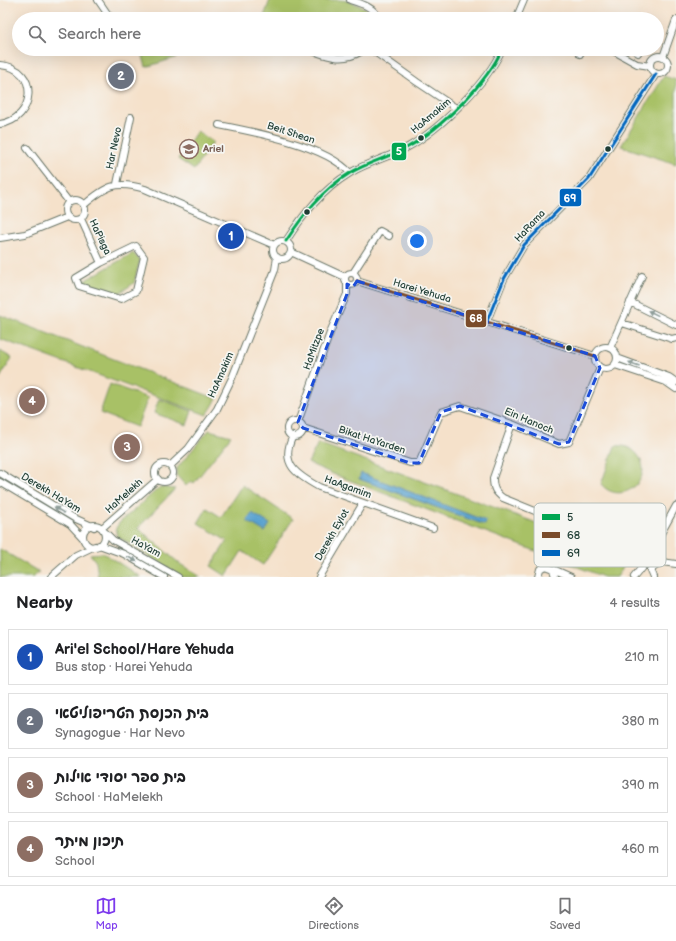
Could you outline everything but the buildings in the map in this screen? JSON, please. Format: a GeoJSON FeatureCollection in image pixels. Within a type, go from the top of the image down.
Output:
{"type":"FeatureCollection","features":[{"type":"Feature","properties":{"kind":"street"},"geometry":{"type":"LineString","coordinates":[[98,0],[106,12]]}},
{"type":"Feature","properties":{"kind":"street"},"geometry":{"type":"LineString","coordinates":[[350,0],[368,6],[376,12]]}},
{"type":"Feature","properties":{"kind":"street"},"geometry":{"type":"LineString","coordinates":[[519,12],[524,0]]}},
{"type":"Feature","properties":{"kind":"street"},"geometry":{"type":"LineString","coordinates":[[664,54],[676,20]]}},
{"type":"Feature","properties":{"kind":"street"},"geometry":{"type":"LineString","coordinates":[[333,56],[349,58],[352,56]]}},
{"type":"Feature","properties":{"kind":"street"},"geometry":{"type":"LineString","coordinates":[[382,56],[456,108]]}},
{"type":"Feature","properties":{"kind":"street","name":"HaAmakim"},"geometry":{"type":"LineString","coordinates":[[286,241],[310,206],[327,190],[350,173],[409,146],[434,129],[481,81],[497,56]]}},
{"type":"Feature","properties":{"kind":"street"},"geometry":{"type":"LineString","coordinates":[[623,56],[637,64],[650,66]]}},
{"type":"Feature","properties":{"kind":"street"},"geometry":{"type":"LineString","coordinates":[[654,57],[663,57],[667,62],[667,68],[663,73],[656,74],[652,71],[650,66],[654,57]]}},
{"type":"Feature","properties":{"kind":"street"},"geometry":{"type":"LineString","coordinates":[[0,65],[13,67],[21,72],[26,79],[29,88],[26,103],[18,116],[6,123],[0,124]]}},
{"type":"Feature","properties":{"kind":"street","name":"HaRama"},"geometry":{"type":"LineString","coordinates":[[487,321],[504,279],[524,245],[590,179],[656,74]]}},
{"type":"Feature","properties":{"kind":"street","name":"Har Nevo"},"geometry":{"type":"LineString","coordinates":[[117,184],[131,117]]}},
{"type":"Feature","properties":{"kind":"street","name":"Beit Shean"},"geometry":{"type":"LineString","coordinates":[[219,125],[265,134],[329,156],[343,164],[350,173]]}},
{"type":"Feature","properties":{"kind":"street"},"geometry":{"type":"LineString","coordinates":[[27,148],[69,202]]}},
{"type":"Feature","properties":{"kind":"street"},"geometry":{"type":"LineString","coordinates":[[84,205],[106,188],[117,184],[132,184],[274,245]]}},
{"type":"Feature","properties":{"kind":"street"},"geometry":{"type":"LineString","coordinates":[[75,200],[84,205],[85,214],[81,219],[74,221],[67,218],[64,211],[69,202],[75,200]]}},
{"type":"Feature","properties":{"kind":"street"},"geometry":{"type":"LineString","coordinates":[[0,238],[25,234],[67,218]]}},
{"type":"Feature","properties":{"kind":"street","name":"HaPisga"},"geometry":{"type":"LineString","coordinates":[[81,219],[101,263]]}},
{"type":"Feature","properties":{"kind":"street"},"geometry":{"type":"LineString","coordinates":[[353,273],[380,231],[389,236]]}},
{"type":"Feature","properties":{"kind":"street"},"geometry":{"type":"LineString","coordinates":[[280,241],[286,241],[290,246],[291,252],[286,258],[278,257],[274,253],[274,245],[280,241]]}},
{"type":"Feature","properties":{"kind":"street","name":"HaPisga"},"geometry":{"type":"LineString","coordinates":[[136,246],[144,257],[136,291],[122,299],[79,286],[76,278],[101,263],[136,246]]}},
{"type":"Feature","properties":{"kind":"street"},"geometry":{"type":"LineString","coordinates":[[291,252],[344,277],[347,284],[352,285],[357,281],[357,277],[353,273]]}},
{"type":"Feature","properties":{"kind":"street","name":"HaAmakim"},"geometry":{"type":"LineString","coordinates":[[170,466],[188,449],[206,425],[225,393],[275,270],[278,257]]}},
{"type":"Feature","properties":{"kind":"street"},"geometry":{"type":"LineString","coordinates":[[344,277],[349,272],[353,273]]}},
{"type":"Feature","properties":{"kind":"street"},"geometry":{"type":"LineString","coordinates":[[610,348],[642,276]]}},
{"type":"Feature","properties":{"kind":"street","name":"Harei Yehuda"},"geometry":{"type":"LineString","coordinates":[[357,281],[595,356]]}},
{"type":"Feature","properties":{"kind":"street","name":"HaMitzpe"},"geometry":{"type":"LineString","coordinates":[[298,422],[331,330],[347,294],[347,284]]}},
{"type":"Feature","properties":{"kind":"street"},"geometry":{"type":"LineString","coordinates":[[630,302],[676,324]]}},
{"type":"Feature","properties":{"kind":"street"},"geometry":{"type":"LineString","coordinates":[[622,323],[672,339],[676,338]]}},
{"type":"Feature","properties":{"kind":"street"},"geometry":{"type":"LineString","coordinates":[[610,348],[614,351],[616,362],[608,369],[600,368],[596,362],[595,356],[601,349],[610,348]]}},
{"type":"Feature","properties":{"kind":"street"},"geometry":{"type":"LineString","coordinates":[[616,362],[669,377],[676,382]]}},
{"type":"Feature","properties":{"kind":"street"},"geometry":{"type":"LineString","coordinates":[[616,362],[666,382],[676,389]]}},
{"type":"Feature","properties":{"kind":"street","name":"Ein Hanoch"},"geometry":{"type":"LineString","coordinates":[[450,409],[460,406],[512,424],[559,444],[569,442],[600,368]]}},
{"type":"Feature","properties":{"kind":"street","name":"Bikat HaYarden"},"geometry":{"type":"LineString","coordinates":[[303,428],[410,463],[419,463],[441,412],[450,409]]}},
{"type":"Feature","properties":{"kind":"street"},"geometry":{"type":"LineString","coordinates":[[293,422],[298,422],[303,428],[300,435],[293,436],[288,432],[288,426],[293,422]]}},
{"type":"Feature","properties":{"kind":"street"},"geometry":{"type":"LineString","coordinates":[[512,424],[493,478],[493,487],[497,494],[503,498],[534,510]]}},
{"type":"Feature","properties":{"kind":"street","name":"HaAgamim"},"geometry":{"type":"LineString","coordinates":[[293,436],[289,446],[288,458],[295,472],[319,487],[434,528]]}},
{"type":"Feature","properties":{"kind":"street"},"geometry":{"type":"LineString","coordinates":[[164,464],[170,466],[173,473],[170,479],[164,482],[158,479],[155,473],[158,466],[164,464]]}},
{"type":"Feature","properties":{"kind":"street","name":"Derekh HaYam"},"geometry":{"type":"LineString","coordinates":[[0,473],[74,518],[94,527]]}},
{"type":"Feature","properties":{"kind":"street","name":"HaMelekh"},"geometry":{"type":"LineString","coordinates":[[104,531],[158,479]]}},
{"type":"Feature","properties":{"kind":"street","name":"Derekh HaYam"},"geometry":{"type":"LineString","coordinates":[[0,482],[70,524],[83,538]]}},
{"type":"Feature","properties":{"kind":"street","name":"Derekh Eylot"},"geometry":{"type":"LineString","coordinates":[[319,577],[363,502]]}},
{"type":"Feature","properties":{"kind":"street"},"geometry":{"type":"LineString","coordinates":[[666,524],[676,506]]}},
{"type":"Feature","properties":{"kind":"street"},"geometry":{"type":"LineString","coordinates":[[51,577],[71,559],[104,541],[104,531],[94,527],[86,530],[71,559]]}},
{"type":"Feature","properties":{"kind":"street","name":"HaYam"},"geometry":{"type":"LineString","coordinates":[[104,531],[113,540],[178,577]]}},
{"type":"Feature","properties":{"kind":"street"},"geometry":{"type":"LineString","coordinates":[[83,538],[86,544],[97,545]]}},
{"type":"Feature","properties":{"kind":"street","name":"HaYam"},"geometry":{"type":"LineString","coordinates":[[97,545],[124,554],[164,577]]}},
{"type":"Feature","properties":{"kind":"street"},"geometry":{"type":"LineString","coordinates":[[666,563],[676,564]]}},
{"type":"Feature","properties":{"kind":"street"},"geometry":{"type":"LineString","coordinates":[[537,575],[544,567]]}},
{"type":"Feature","properties":{"kind":"street"},"geometry":{"type":"LineString","coordinates":[[548,567],[571,577]]}},
{"type":"Feature","properties":{"kind":"street"},"geometry":{"type":"LineString","coordinates":[[634,577],[641,567]]}},
{"type":"Feature","properties":{"kind":"street"},"geometry":{"type":"LineString","coordinates":[[652,577],[650,570],[654,567]]}},
{"type":"Feature","properties":{"kind":"street"},"geometry":{"type":"LineString","coordinates":[[553,569],[555,577]]}},
{"type":"Feature","properties":{"kind":"highlighted area"},"geometry":{"type":"Polygon","coordinates":[[[357,281],[595,356],[600,368],[569,442],[559,444],[460,406],[441,412],[419,463],[410,463],[303,428],[298,422],[347,294],[347,284],[353,287],[357,281]]]}},
{"type":"Feature","properties":{"kind":"green space"},"geometry":{"type":"Polygon","coordinates":[[[270,0],[341,0],[356,4],[370,12],[266,12],[270,0]]]}},
{"type":"Feature","properties":{"kind":"green space"},"geometry":{"type":"Polygon","coordinates":[[[143,56],[179,56],[178,57],[146,67],[143,56]]]}},
{"type":"Feature","properties":{"kind":"green space"},"geometry":{"type":"Polygon","coordinates":[[[664,76],[676,80],[676,164],[621,146],[664,76]]]}},
{"type":"Feature","properties":{"kind":"green space"},"geometry":{"type":"Polygon","coordinates":[[[197,131],[213,142],[194,170],[178,159],[197,131]]]}},
{"type":"Feature","properties":{"kind":"green space"},"geometry":{"type":"Polygon","coordinates":[[[133,253],[140,260],[134,283],[118,294],[82,282],[133,253]]]}},
{"type":"Feature","properties":{"kind":"green space"},"geometry":{"type":"Polygon","coordinates":[[[0,315],[217,399],[207,415],[0,339],[0,315]]]}},
{"type":"Feature","properties":{"kind":"green space"},"geometry":{"type":"Polygon","coordinates":[[[0,351],[12,358],[0,378],[0,351]]]}},
{"type":"Feature","properties":{"kind":"green space"},"geometry":{"type":"Polygon","coordinates":[[[110,384],[148,398],[137,427],[100,413],[110,384]]]}},
{"type":"Feature","properties":{"kind":"green space"},"geometry":{"type":"Polygon","coordinates":[[[159,399],[192,411],[187,425],[154,413],[159,399]]]}},
{"type":"Feature","properties":{"kind":"green space"},"geometry":{"type":"Polygon","coordinates":[[[209,430],[231,436],[194,483],[191,481],[186,486],[176,475],[177,468],[209,430]]]}},
{"type":"Feature","properties":{"kind":"green space"},"geometry":{"type":"Polygon","coordinates":[[[318,443],[534,522],[534,550],[333,474],[308,463],[318,443]]]}},
{"type":"Feature","properties":{"kind":"green space"},"geometry":{"type":"Polygon","coordinates":[[[615,446],[627,447],[635,452],[642,463],[643,472],[640,480],[634,487],[618,493],[609,491],[601,484],[615,446]]]}},
{"type":"Feature","properties":{"kind":"green space"},"geometry":{"type":"Polygon","coordinates":[[[242,485],[293,519],[263,565],[242,551],[226,576],[211,566],[227,541],[198,523],[207,508],[221,517],[242,485]]]}},
{"type":"Feature","properties":{"kind":"green space"},"geometry":{"type":"Polygon","coordinates":[[[160,487],[175,489],[138,528],[180,564],[201,577],[183,577],[117,536],[116,528],[120,522],[160,487]]]}},
{"type":"Feature","properties":{"kind":"green space"},"geometry":{"type":"Polygon","coordinates":[[[0,549],[39,572],[33,577],[0,577],[0,549]]]}},
{"type":"Feature","properties":{"kind":"green space"},"geometry":{"type":"Polygon","coordinates":[[[103,553],[141,577],[98,577],[96,562],[90,554],[103,553]]]}},
{"type":"Feature","properties":{"kind":"green space"},"geometry":{"type":"Polygon","coordinates":[[[578,567],[623,567],[617,577],[604,577],[578,567]]]}},
{"type":"Feature","properties":{"kind":"water"},"geometry":{"type":"Polygon","coordinates":[[[361,473],[486,521],[485,525],[359,479],[361,473]]]}},
{"type":"Feature","properties":{"kind":"water"},"geometry":{"type":"Polygon","coordinates":[[[252,513],[270,524],[265,532],[247,521],[252,513]]]}},
{"type":"Feature","properties":{"kind":"transit line","name":"5"},"geometry":{"type":"LineString","coordinates":[[286,241],[314,204],[340,180],[357,169],[408,147],[421,139],[448,117],[475,90],[498,56]]}},
{"type":"Feature","properties":{"kind":"transit line","name":"69"},"geometry":{"type":"LineString","coordinates":[[487,321],[504,279],[524,245],[589,179],[656,74]]}},
{"type":"Feature","properties":{"kind":"transit line","name":"68"},"geometry":{"type":"LineString","coordinates":[[357,281],[595,356]]}},
{"type":"Feature","properties":{"kind":"place","name":"בית הכנסת הטריפוליטאי"},"geometry":{"type":"Point","coordinates":[121,76]}},
{"type":"Feature","properties":{"kind":"place","name":"Ariel"},"geometry":{"type":"Point","coordinates":[189,149]}},
{"type":"Feature","properties":{"kind":"place","name":"Ari'el School/Hare Yehuda"},"geometry":{"type":"Point","coordinates":[231,236]}},
{"type":"Feature","properties":{"kind":"place","name":"תיכון מיתר"},"geometry":{"type":"Point","coordinates":[32,401]}},
{"type":"Feature","properties":{"kind":"place","name":"בית ספר יסודי אילות"},"geometry":{"type":"Point","coordinates":[127,447]}}]}
